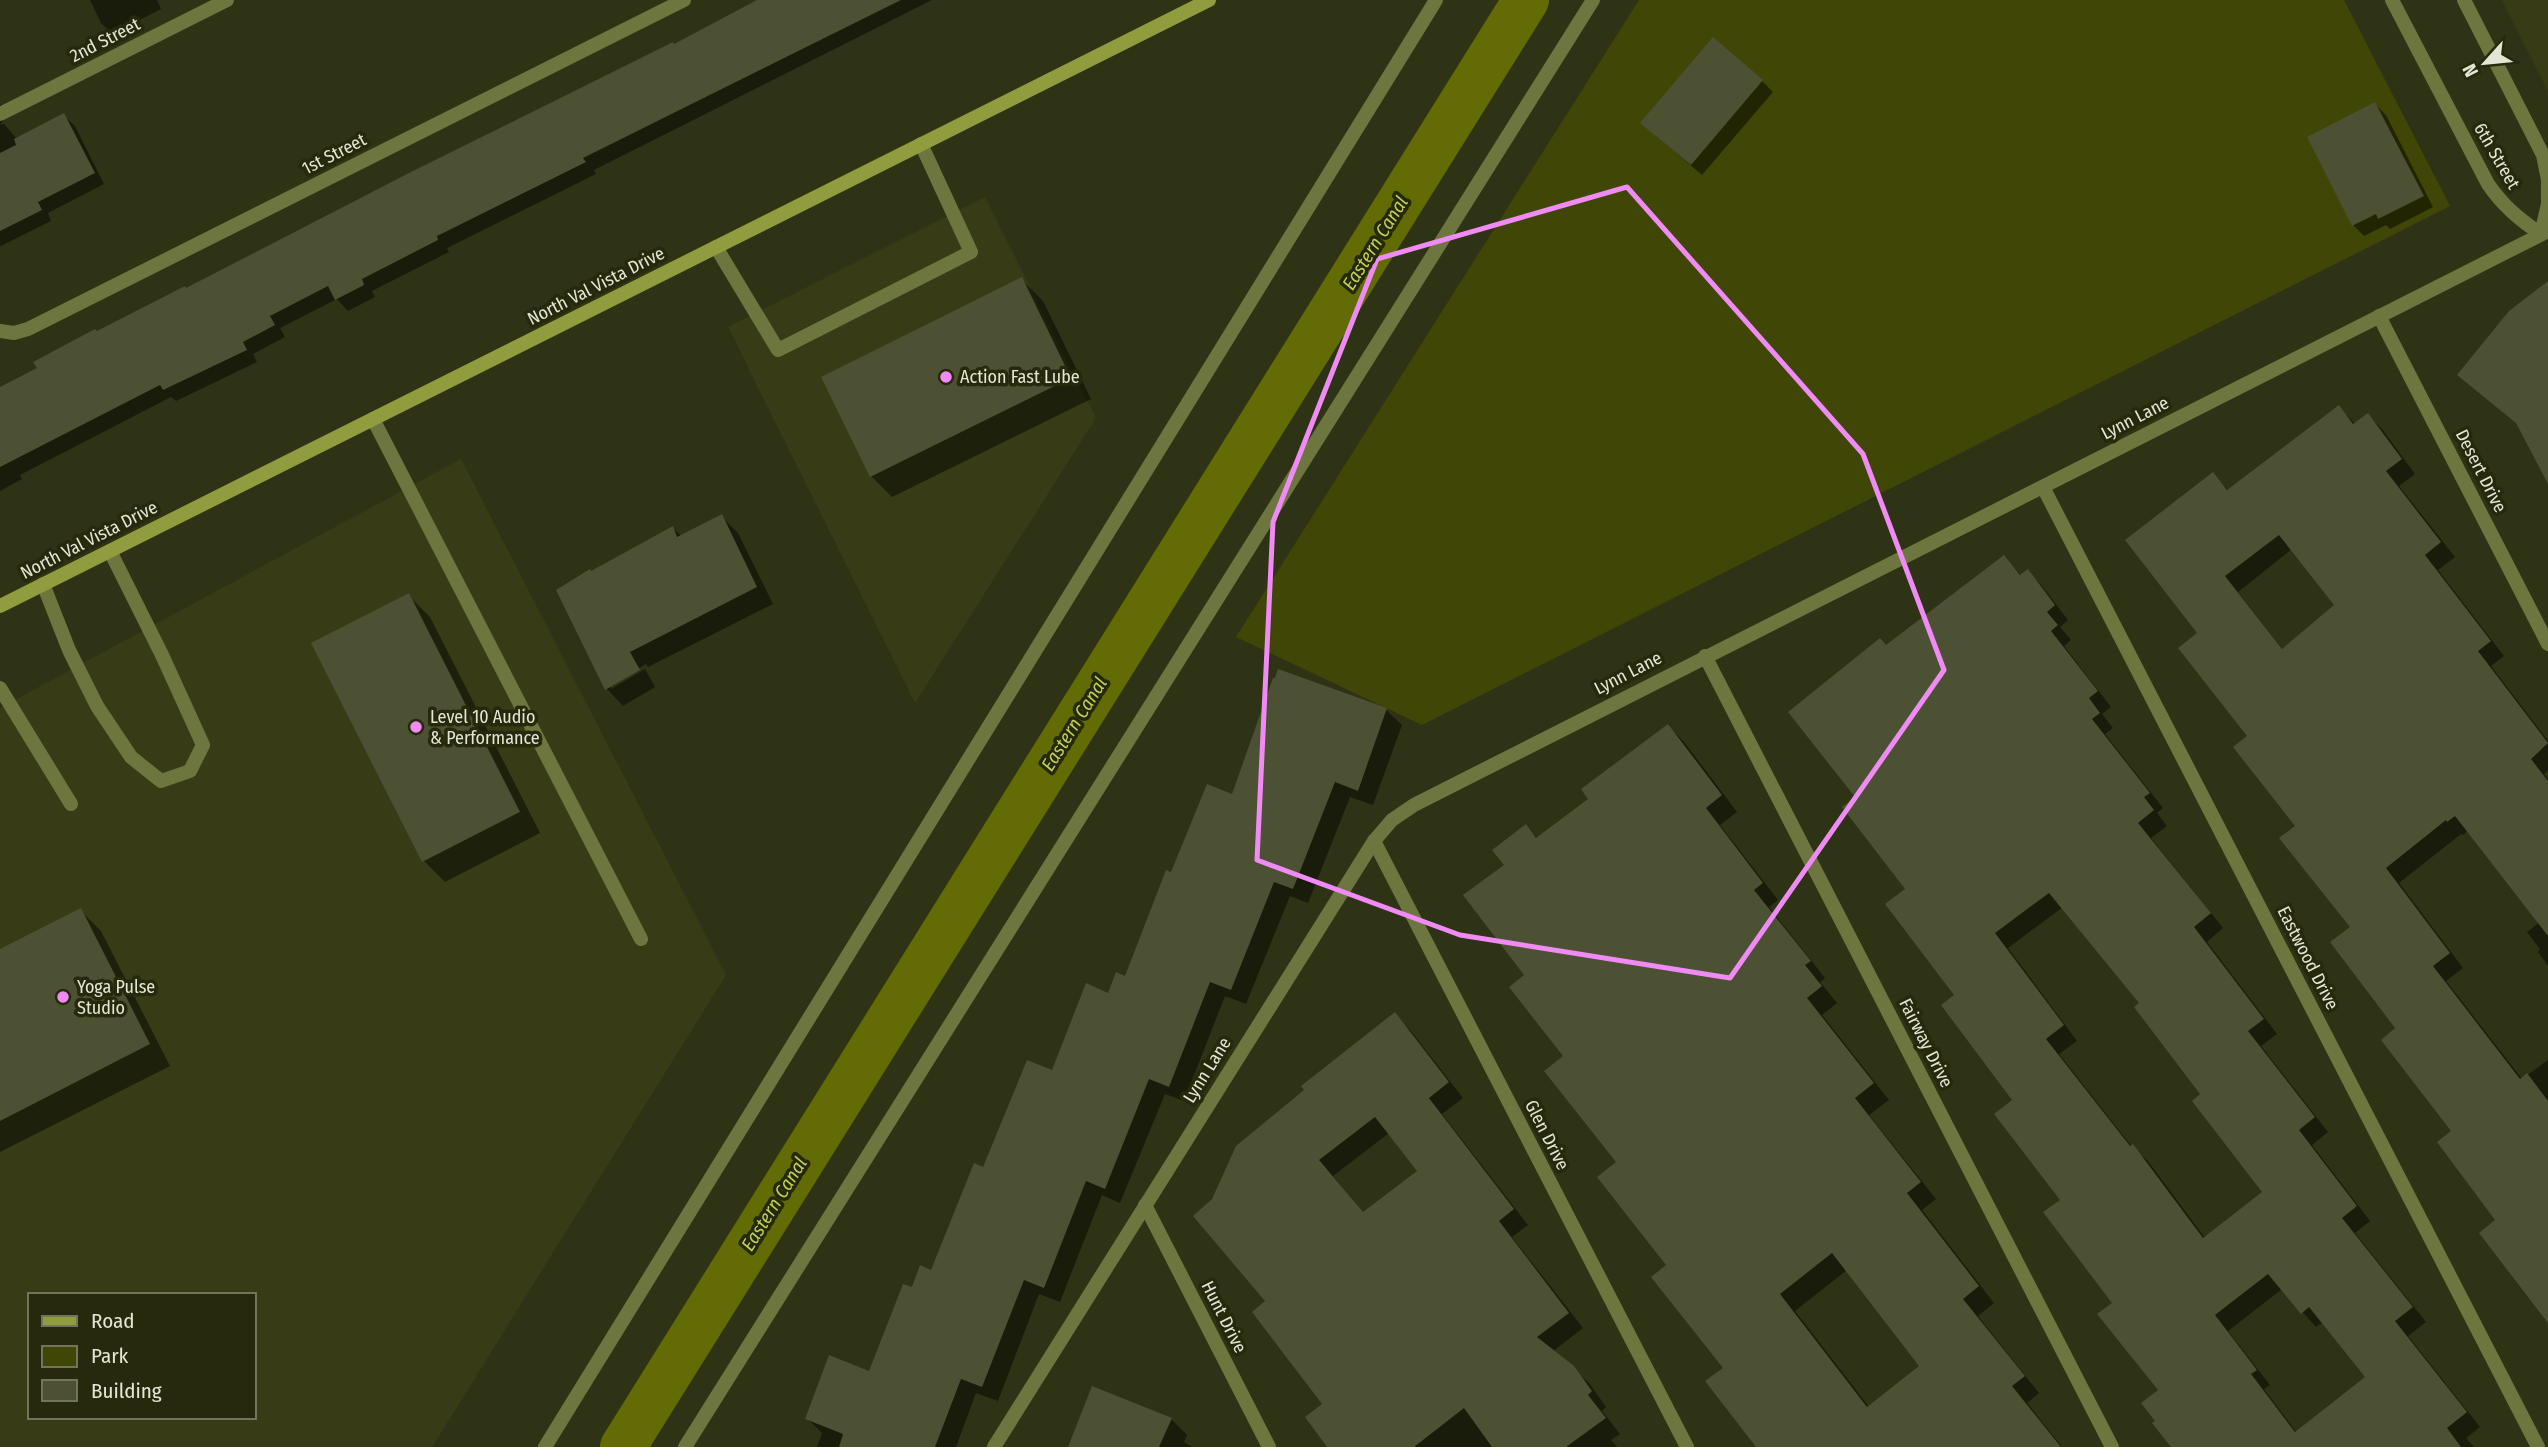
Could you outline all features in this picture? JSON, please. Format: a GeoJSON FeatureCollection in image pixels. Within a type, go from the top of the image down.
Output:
{"type":"FeatureCollection","features":[{"type":"Feature","properties":{"kind":"main road","name":"North Val Vista Drive"},"geometry":{"type":"LineString","coordinates":[[0,606],[1209,0]]}},
{"type":"Feature","properties":{"kind":"lane","name":"2nd Street"},"geometry":{"type":"LineString","coordinates":[[0,114],[227,0]]}},
{"type":"Feature","properties":{"kind":"lane","name":"1st Street"},"geometry":{"type":"LineString","coordinates":[[0,331],[14,333],[28,329],[684,0]]}},
{"type":"Feature","properties":{"kind":"lane"},"geometry":{"type":"LineString","coordinates":[[545,1447],[1436,0]]}},
{"type":"Feature","properties":{"kind":"lane"},"geometry":{"type":"LineString","coordinates":[[685,1447],[1592,0]]}},
{"type":"Feature","properties":{"kind":"lane","name":"6th Street"},"geometry":{"type":"LineString","coordinates":[[2392,0],[2488,184],[2501,202],[2521,221],[2545,233],[2548,182],[2543,155],[2464,0]]}},
{"type":"Feature","properties":{"kind":"lane"},"geometry":{"type":"LineString","coordinates":[[716,247],[778,351],[971,252],[921,144]]}},
{"type":"Feature","properties":{"kind":"lane","name":"Lynn Lane"},"geometry":{"type":"LineString","coordinates":[[994,1447],[1374,841],[1392,820],[1414,805],[1705,656],[2545,233]]}},
{"type":"Feature","properties":{"kind":"lane","name":"Desert Drive"},"geometry":{"type":"LineString","coordinates":[[2379,316],[2548,645]]}},
{"type":"Feature","properties":{"kind":"lane"},"geometry":{"type":"LineString","coordinates":[[373,419],[640,939]]}},
{"type":"Feature","properties":{"kind":"lane","name":"Eastwood Drive"},"geometry":{"type":"LineString","coordinates":[[2043,487],[2538,1447]]}},
{"type":"Feature","properties":{"kind":"lane"},"geometry":{"type":"LineString","coordinates":[[43,584],[69,650],[97,706],[131,757],[162,781],[190,771],[203,745],[162,654],[110,551]]}},
{"type":"Feature","properties":{"kind":"lane","name":"Fairway Drive"},"geometry":{"type":"LineString","coordinates":[[1705,656],[2112,1447]]}},
{"type":"Feature","properties":{"kind":"lane"},"geometry":{"type":"LineString","coordinates":[[0,688],[71,804]]}},
{"type":"Feature","properties":{"kind":"lane","name":"Glen Drive"},"geometry":{"type":"LineString","coordinates":[[1374,841],[1687,1447]]}},
{"type":"Feature","properties":{"kind":"lane","name":"Hunt Drive"},"geometry":{"type":"LineString","coordinates":[[1145,1205],[1269,1447]]}},
{"type":"Feature","properties":{"kind":"highlighted area"},"geometry":{"type":"Polygon","coordinates":[[[1627,187],[1863,454],[1944,670],[1730,978],[1460,935],[1257,860],[1273,522],[1377,259],[1627,187]]]}},
{"type":"Feature","properties":{"kind":"shaded area"},"geometry":{"type":"Polygon","coordinates":[[[2502,0],[2548,0],[2548,91],[2502,0]]]}},
{"type":"Feature","properties":{"kind":"shaded area"},"geometry":{"type":"Polygon","coordinates":[[[985,197],[1096,418],[915,703],[728,327],[985,197]]]}},
{"type":"Feature","properties":{"kind":"shaded area"},"geometry":{"type":"Polygon","coordinates":[[[461,459],[726,975],[432,1447],[0,1447],[0,708],[461,459]]]}},
{"type":"Feature","properties":{"kind":"green space"},"geometry":{"type":"Polygon","coordinates":[[[1639,0],[2344,0],[2450,206],[1422,725],[1236,637],[1639,0]]]}},
{"type":"Feature","properties":{"kind":"building"},"geometry":{"type":"Polygon","coordinates":[[[757,0],[901,0],[583,158],[586,162],[437,236],[438,240],[362,279],[364,285],[335,300],[328,286],[270,316],[275,325],[243,342],[247,350],[163,390],[160,385],[0,467],[0,387],[37,368],[33,362],[95,329],[97,331],[185,286],[186,288],[407,174],[673,42],[674,44],[757,0]]]}},
{"type":"Feature","properties":{"kind":"building"},"geometry":{"type":"Polygon","coordinates":[[[1713,37],[1763,80],[1691,165],[1640,123],[1713,37]]]}},
{"type":"Feature","properties":{"kind":"building"},"geometry":{"type":"Polygon","coordinates":[[[2375,102],[2424,196],[2378,219],[2376,214],[2352,226],[2307,137],[2375,102]]]}},
{"type":"Feature","properties":{"kind":"building"},"geometry":{"type":"Polygon","coordinates":[[[64,113],[95,173],[38,202],[42,210],[0,231],[0,153],[16,145],[14,139],[64,113]]]}},
{"type":"Feature","properties":{"kind":"building","name":"Action Fast Lube"},"geometry":{"type":"Polygon","coordinates":[[[1022,277],[1071,378],[870,477],[821,377],[1022,277]]]}},
{"type":"Feature","properties":{"kind":"building"},"geometry":{"type":"Polygon","coordinates":[[[2548,281],[2548,484],[2516,423],[2457,375],[2509,311],[2548,281]]]}},
{"type":"Feature","properties":{"kind":"building"},"geometry":{"type":"Polygon","coordinates":[[[2339,405],[2353,424],[2368,413],[2402,459],[2386,471],[2441,542],[2425,555],[2491,641],[2478,651],[2548,743],[2531,759],[2548,781],[2548,936],[2455,816],[2447,822],[2446,820],[2386,868],[2450,953],[2433,966],[2520,1079],[2527,1073],[2548,1101],[2548,1323],[2479,1233],[2495,1220],[2437,1142],[2451,1131],[2381,1040],[2395,1028],[2330,942],[2350,927],[2279,838],[2295,826],[2233,747],[2247,736],[2178,648],[2197,633],[2125,540],[2213,472],[2227,490],[2339,405]],[[2279,535],[2225,576],[2282,649],[2334,605],[2279,535]]]}},
{"type":"Feature","properties":{"kind":"building"},"geometry":{"type":"Polygon","coordinates":[[[722,514],[757,587],[630,652],[640,670],[605,690],[556,590],[590,569],[591,571],[673,526],[677,537],[722,514]]]}},
{"type":"Feature","properties":{"kind":"building"},"geometry":{"type":"Polygon","coordinates":[[[2004,555],[2020,575],[2028,569],[2055,605],[2047,612],[2058,625],[2051,631],[2098,691],[2089,698],[2100,713],[2092,719],[2150,793],[2144,797],[2154,810],[2138,823],[2211,913],[2194,927],[2264,1019],[2248,1031],[2315,1117],[2299,1130],[2357,1206],[2342,1218],[2413,1307],[2395,1321],[2467,1412],[2447,1428],[2461,1447],[2171,1447],[2152,1423],[2155,1421],[2141,1403],[2158,1390],[2097,1314],[2112,1303],[2043,1212],[2060,1200],[1994,1114],[2012,1100],[1941,1005],[1954,995],[1885,904],[1905,889],[1842,807],[1855,797],[1788,712],[1880,638],[1886,645],[2004,555]],[[2049,893],[1995,933],[2064,1025],[2046,1039],[2130,1146],[2133,1144],[2203,1238],[2262,1192],[2192,1101],[2200,1094],[2134,1007],[2139,1003],[2049,893]],[[2268,1274],[2215,1315],[2257,1370],[2251,1374],[2295,1432],[2365,1377],[2309,1307],[2301,1314],[2268,1274]]]}},
{"type":"Feature","properties":{"kind":"building","name":"Level 10 Audio & Performance"},"geometry":{"type":"Polygon","coordinates":[[[409,593],[520,812],[422,862],[311,643],[409,593]]]}},
{"type":"Feature","properties":{"kind":"building"},"geometry":{"type":"Polygon","coordinates":[[[1278,669],[1387,708],[1358,791],[1335,782],[1293,889],[1274,882],[1231,990],[1210,982],[1169,1087],[1149,1079],[1105,1189],[1086,1181],[1044,1288],[1024,1280],[982,1387],[961,1379],[935,1447],[839,1447],[843,1434],[805,1419],[829,1355],[869,1371],[903,1284],[912,1287],[920,1265],[931,1270],[974,1163],[983,1167],[1027,1060],[1052,1070],[1086,983],[1108,993],[1116,972],[1125,976],[1166,870],[1171,872],[1207,784],[1232,794],[1278,669]]]}},
{"type":"Feature","properties":{"kind":"building"},"geometry":{"type":"Polygon","coordinates":[[[1668,724],[1722,795],[1706,808],[1763,883],[1754,890],[1811,961],[1805,965],[1822,986],[1807,998],[1874,1083],[1855,1098],[1921,1182],[1907,1193],[1979,1286],[1963,1299],[2025,1376],[2012,1386],[2061,1447],[1756,1447],[1705,1381],[1723,1368],[1651,1277],[1666,1265],[1597,1177],[1616,1162],[1544,1071],[1563,1056],[1509,987],[1524,975],[1463,895],[1504,865],[1492,850],[1526,824],[1536,838],[1588,799],[1581,789],[1668,724]],[[1832,1253],[1780,1294],[1867,1407],[1919,1366],[1832,1253]]]}},
{"type":"Feature","properties":{"kind":"building","name":"Yoga Pulse Studio"},"geometry":{"type":"Polygon","coordinates":[[[81,908],[150,1044],[0,1121],[0,949],[81,908]]]}},
{"type":"Feature","properties":{"kind":"building"},"geometry":{"type":"Polygon","coordinates":[[[1395,1012],[1449,1082],[1429,1098],[1514,1209],[1499,1221],[1569,1313],[1537,1337],[1574,1366],[1592,1391],[1588,1395],[1606,1418],[1566,1447],[1492,1447],[1464,1408],[1414,1447],[1327,1447],[1305,1417],[1322,1404],[1252,1312],[1265,1301],[1193,1216],[1212,1199],[1236,1146],[1304,1090],[1301,1086],[1395,1012]],[[1375,1117],[1319,1160],[1363,1212],[1417,1171],[1375,1117]]]}},
{"type":"Feature","properties":{"kind":"building"},"geometry":{"type":"Polygon","coordinates":[[[1092,1386],[1172,1418],[1159,1447],[1068,1447],[1092,1386]]]}},
{"type":"Feature","properties":{"kind":"waterway","name":"Eastern Canal"},"geometry":{"type":"LineString","coordinates":[[623,1447],[1526,0]]}},
{"type":"Feature","properties":{"kind":"place","name":"Action Fast Lube"},"geometry":{"type":"Point","coordinates":[946,377]}},
{"type":"Feature","properties":{"kind":"place","name":"Level 10 Audio & Performance"},"geometry":{"type":"Point","coordinates":[416,727]}},
{"type":"Feature","properties":{"kind":"place","name":"Yoga Pulse Studio"},"geometry":{"type":"Point","coordinates":[63,997]}}]}
